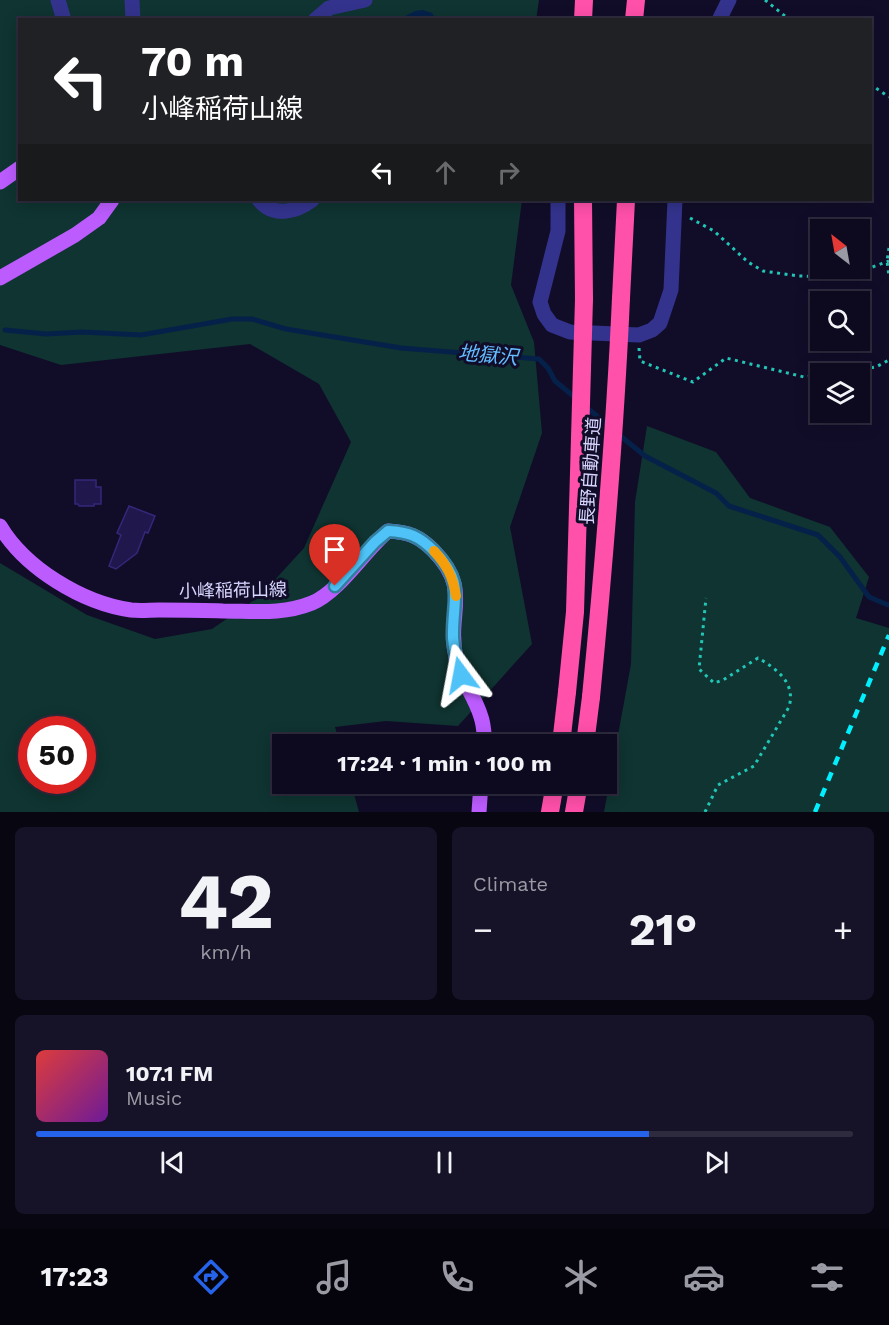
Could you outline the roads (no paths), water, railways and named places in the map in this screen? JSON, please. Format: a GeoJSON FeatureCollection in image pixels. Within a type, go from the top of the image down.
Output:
{"type":"FeatureCollection","features":[{"type":"Feature","properties":{"kind":"highway"},"geometry":{"type":"LineString","coordinates":[[583,18],[584,0]]}},
{"type":"Feature","properties":{"kind":"highway"},"geometry":{"type":"LineString","coordinates":[[634,18],[636,0]]}},
{"type":"Feature","properties":{"kind":"highway","name":"長野自動車道"},"geometry":{"type":"LineString","coordinates":[[562,734],[575,612],[584,299],[584,201]]}},
{"type":"Feature","properties":{"kind":"highway","name":"長野自動車道"},"geometry":{"type":"LineString","coordinates":[[586,734],[608,506],[626,201]]}},
{"type":"Feature","properties":{"kind":"highway"},"geometry":{"type":"LineString","coordinates":[[550,812],[553,794]]}},
{"type":"Feature","properties":{"kind":"highway"},"geometry":{"type":"LineString","coordinates":[[574,812],[577,794]]}},
{"type":"Feature","properties":{"kind":"main road"},"geometry":{"type":"LineString","coordinates":[[0,182],[18,169]]}},
{"type":"Feature","properties":{"kind":"main road"},"geometry":{"type":"LineString","coordinates":[[0,278],[75,235],[99,218],[111,201]]}},
{"type":"Feature","properties":{"kind":"main road","name":"小峰稲荷山線"},"geometry":{"type":"LineString","coordinates":[[0,526],[7,538],[24,556],[44,572],[65,585],[98,600],[131,610],[288,611],[315,602],[335,586],[388,531],[406,532],[423,540],[445,562],[453,578],[457,598],[453,637],[456,659],[481,717],[484,734]]}},
{"type":"Feature","properties":{"kind":"main road"},"geometry":{"type":"LineString","coordinates":[[479,812],[481,794]]}},
{"type":"Feature","properties":{"kind":"street"},"geometry":{"type":"LineString","coordinates":[[58,0],[63,18]]}},
{"type":"Feature","properties":{"kind":"street"},"geometry":{"type":"LineString","coordinates":[[132,0],[133,18]]}},
{"type":"Feature","properties":{"kind":"street"},"geometry":{"type":"LineString","coordinates":[[317,18],[329,8],[365,0]]}},
{"type":"Feature","properties":{"kind":"street"},"geometry":{"type":"LineString","coordinates":[[720,18],[729,0]]}},
{"type":"Feature","properties":{"kind":"street"},"geometry":{"type":"LineString","coordinates":[[261,201],[275,210],[287,212],[298,209],[310,201]]}},
{"type":"Feature","properties":{"kind":"street"},"geometry":{"type":"LineString","coordinates":[[558,201],[558,231],[540,303],[544,314],[552,325],[570,332],[639,335],[652,330],[660,323],[671,290],[675,205]]}},
{"type":"Feature","properties":{"kind":"water"},"geometry":{"type":"Polygon","coordinates":[[[423,10],[432,13],[435,18],[401,18],[423,10]]]}},
{"type":"Feature","properties":{"kind":"waterway","name":"地獄沢"},"geometry":{"type":"LineString","coordinates":[[5,330],[46,334],[82,332],[141,335],[232,319],[252,319],[286,329],[401,348],[539,359],[548,368],[555,381],[577,399]]}},
{"type":"Feature","properties":{"kind":"waterway","name":"地獄沢"},"geometry":{"type":"LineString","coordinates":[[586,407],[609,426]]}},
{"type":"Feature","properties":{"kind":"waterway","name":"地獄沢"},"geometry":{"type":"LineString","coordinates":[[618,434],[645,456],[716,493],[729,506],[818,535],[840,557],[869,597],[888,605]]}},
{"type":"Feature","properties":{"kind":"railway"},"geometry":{"type":"LineString","coordinates":[[815,812],[889,635]]}}]}
